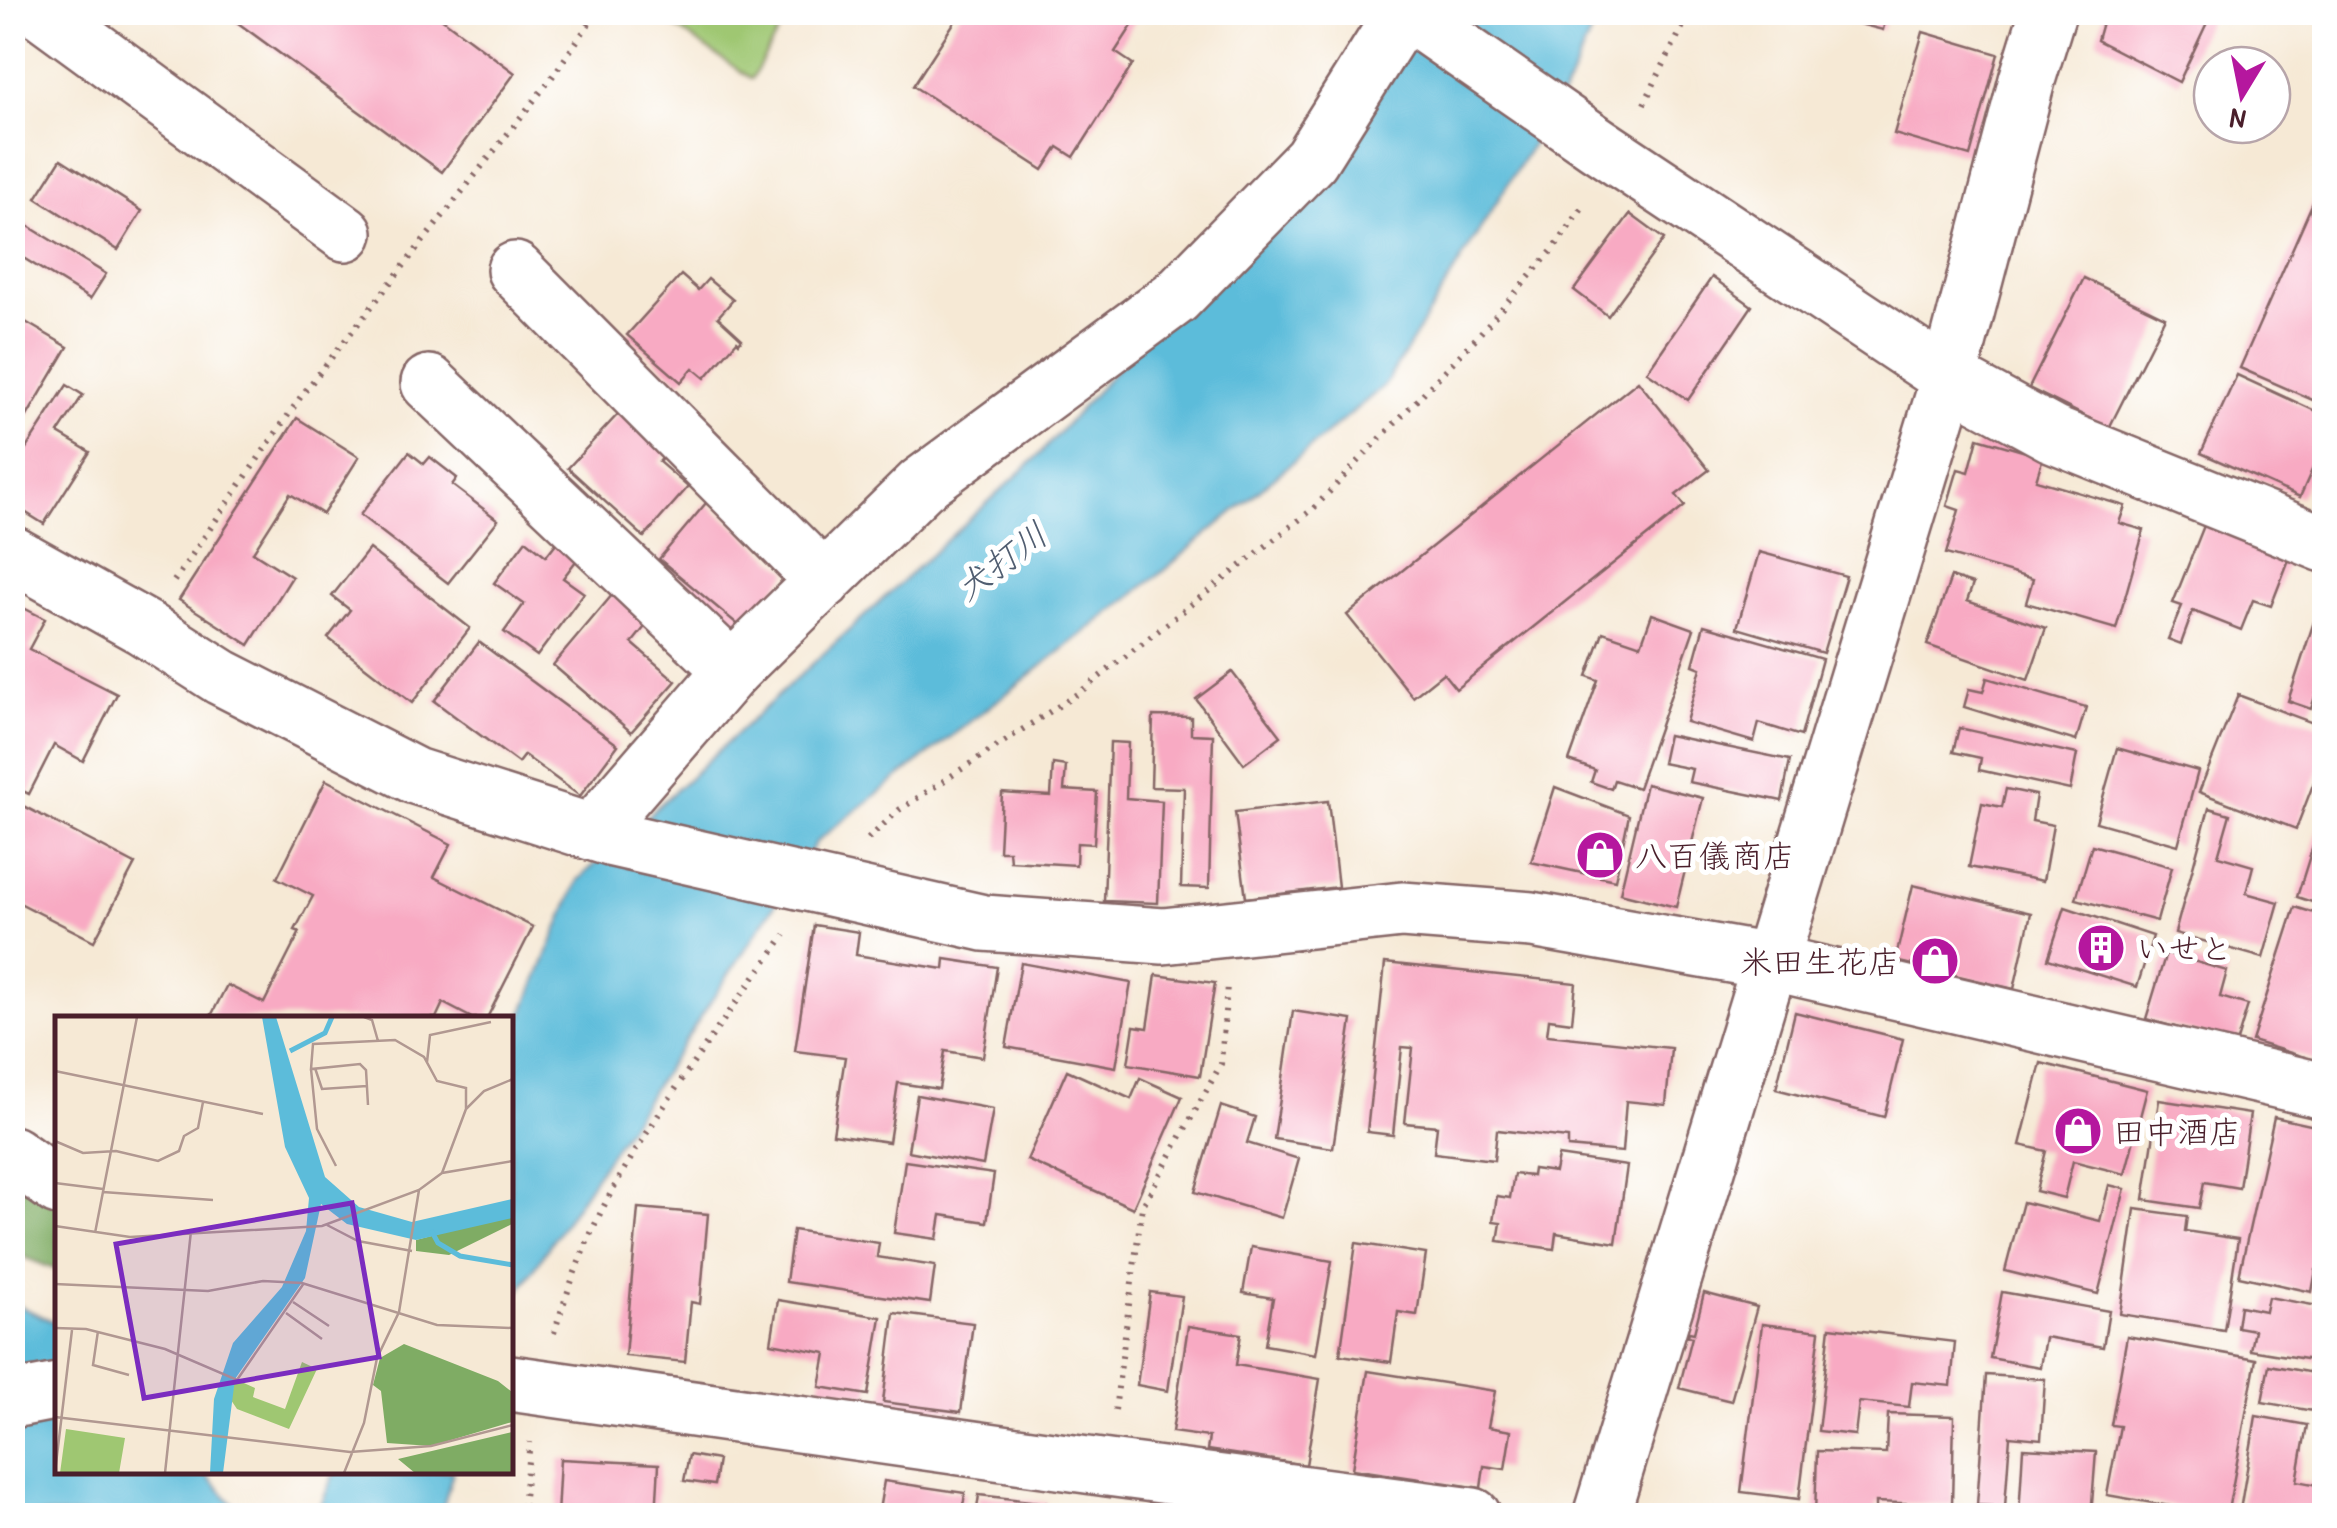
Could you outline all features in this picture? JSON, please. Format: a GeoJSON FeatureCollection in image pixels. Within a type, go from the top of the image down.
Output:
{"type":"FeatureCollection","features":[{"type":"Feature","properties":{"kind":"street"},"geometry":{"type":"LineString","coordinates":[[43,12],[344,233]]}},
{"type":"Feature","properties":{"kind":"street"},"geometry":{"type":"LineString","coordinates":[[1601,1516],[1949,378],[2048,12]]}},
{"type":"Feature","properties":{"kind":"street"},"geometry":{"type":"LineString","coordinates":[[602,836],[732,670],[921,485],[1176,297],[1311,160],[1402,14],[1425,25],[1949,378],[2052,434],[2324,544]]}},
{"type":"Feature","properties":{"kind":"street"},"geometry":{"type":"LineString","coordinates":[[515,270],[824,581]]}},
{"type":"Feature","properties":{"kind":"street"},"geometry":{"type":"LineString","coordinates":[[429,383],[732,670]]}},
{"type":"Feature","properties":{"kind":"street"},"geometry":{"type":"LineString","coordinates":[[12,554],[143,627],[220,677],[415,776],[602,836],[984,923],[1162,936],[1402,910],[1532,920],[1770,962],[2324,1092]]}},
{"type":"Feature","properties":{"kind":"street"},"geometry":{"type":"LineString","coordinates":[[12,1154],[55,1184]]}},
{"type":"Feature","properties":{"kind":"street"},"geometry":{"type":"LineString","coordinates":[[519,1384],[1474,1516]]}},
{"type":"Feature","properties":{"kind":"street"},"geometry":{"type":"LineString","coordinates":[[12,1400],[55,1393]]}},
{"type":"Feature","properties":{"kind":"path"},"geometry":{"type":"LineString","coordinates":[[143,627],[302,395],[550,80],[597,12]]}},
{"type":"Feature","properties":{"kind":"path"},"geometry":{"type":"LineString","coordinates":[[522,1516],[519,1384],[618,1179],[811,884],[899,810],[1080,692],[1314,509],[1476,338],[1556,246],[1607,150],[1690,12]]}},
{"type":"Feature","properties":{"kind":"path"},"geometry":{"type":"LineString","coordinates":[[1108,1468],[1142,1207],[1221,1064],[1230,929]]}},
{"type":"Feature","properties":{"kind":"green space"},"geometry":{"type":"Polygon","coordinates":[[[654,13],[789,13],[752,79],[654,13]]]}},
{"type":"Feature","properties":{"kind":"green space"},"geometry":{"type":"Polygon","coordinates":[[[12,1155],[55,1194],[55,1268],[13,1253],[12,1155]]]}},
{"type":"Feature","properties":{"kind":"water","name":"犬打川"},"geometry":{"type":"Polygon","coordinates":[[[1431,13],[1599,13],[1567,87],[1385,385],[1157,576],[817,841],[512,1302],[512,1040],[578,880],[1037,457],[1425,25],[1431,13]]]}},
{"type":"Feature","properties":{"kind":"water"},"geometry":{"type":"Polygon","coordinates":[[[12,1303],[55,1322],[55,1473],[205,1473],[243,1515],[13,1515],[12,1303]]]}},
{"type":"Feature","properties":{"kind":"water"},"geometry":{"type":"Polygon","coordinates":[[[334,1473],[452,1473],[441,1515],[317,1515],[334,1473]]]}},
{"type":"Feature","properties":{"kind":"building"},"geometry":{"type":"Polygon","coordinates":[[[223,12],[433,12],[515,73],[442,172],[223,12]]]}},
{"type":"Feature","properties":{"kind":"building"},"geometry":{"type":"Polygon","coordinates":[[[961,12],[1141,12],[1115,52],[1133,64],[1074,157],[1058,147],[1043,170],[913,86],[961,12]]]}},
{"type":"Feature","properties":{"kind":"building"},"geometry":{"type":"Polygon","coordinates":[[[1812,12],[1887,12],[1883,30],[1812,12]]]}},
{"type":"Feature","properties":{"kind":"building"},"geometry":{"type":"Polygon","coordinates":[[[2105,12],[2212,12],[2196,45],[2192,45],[2192,54],[2179,82],[2097,40],[2105,12]]]}},
{"type":"Feature","properties":{"kind":"building"},"geometry":{"type":"Polygon","coordinates":[[[1923,32],[1998,54],[1970,156],[1894,134],[1923,32]]]}},
{"type":"Feature","properties":{"kind":"building"},"geometry":{"type":"Polygon","coordinates":[[[61,159],[142,211],[118,250],[36,198],[61,159]]]}},
{"type":"Feature","properties":{"kind":"building"},"geometry":{"type":"Polygon","coordinates":[[[2324,177],[2324,405],[2240,368],[2324,177]]]}},
{"type":"Feature","properties":{"kind":"building"},"geometry":{"type":"Polygon","coordinates":[[[1630,214],[1664,239],[1608,316],[1574,290],[1630,214]]]}},
{"type":"Feature","properties":{"kind":"building"},"geometry":{"type":"Polygon","coordinates":[[[12,216],[106,274],[90,299],[12,251],[12,216]]]}},
{"type":"Feature","properties":{"kind":"building"},"geometry":{"type":"Polygon","coordinates":[[[681,275],[698,290],[708,279],[733,300],[718,317],[742,339],[705,378],[693,368],[681,382],[627,335],[681,275]]]}},
{"type":"Feature","properties":{"kind":"building"},"geometry":{"type":"Polygon","coordinates":[[[1712,277],[1752,306],[1688,400],[1647,372],[1712,277]]]}},
{"type":"Feature","properties":{"kind":"building"},"geometry":{"type":"Polygon","coordinates":[[[2084,278],[2165,317],[2109,428],[2029,388],[2084,278]]]}},
{"type":"Feature","properties":{"kind":"building"},"geometry":{"type":"Polygon","coordinates":[[[12,314],[68,347],[26,418],[12,410],[12,314]]]}},
{"type":"Feature","properties":{"kind":"building"},"geometry":{"type":"Polygon","coordinates":[[[2237,375],[2324,415],[2324,443],[2300,497],[2201,453],[2237,375]]]}},
{"type":"Feature","properties":{"kind":"building"},"geometry":{"type":"Polygon","coordinates":[[[1638,381],[1709,470],[1676,495],[1685,506],[1456,689],[1443,673],[1413,697],[1347,615],[1638,381]]]}},
{"type":"Feature","properties":{"kind":"building"},"geometry":{"type":"Polygon","coordinates":[[[67,385],[83,395],[58,433],[90,452],[44,524],[12,504],[12,470],[67,385]]]}},
{"type":"Feature","properties":{"kind":"building"},"geometry":{"type":"Polygon","coordinates":[[[620,412],[667,453],[659,462],[688,487],[644,537],[568,468],[620,412]]]}},
{"type":"Feature","properties":{"kind":"building"},"geometry":{"type":"Polygon","coordinates":[[[297,418],[359,457],[323,514],[290,494],[253,552],[292,577],[249,645],[179,600],[297,418]]]}},
{"type":"Feature","properties":{"kind":"building"},"geometry":{"type":"Polygon","coordinates":[[[1978,438],[2043,457],[2036,480],[2125,506],[2119,523],[2144,530],[2116,629],[2026,603],[2033,579],[1946,554],[1959,510],[1947,506],[1958,469],[1969,472],[1978,438]]]}},
{"type":"Feature","properties":{"kind":"building"},"geometry":{"type":"Polygon","coordinates":[[[409,452],[424,464],[430,457],[457,478],[452,485],[498,520],[448,583],[360,515],[409,452]]]}},
{"type":"Feature","properties":{"kind":"building"},"geometry":{"type":"Polygon","coordinates":[[[706,503],[789,572],[742,628],[659,559],[706,503]]]}},
{"type":"Feature","properties":{"kind":"building"},"geometry":{"type":"Polygon","coordinates":[[[2205,523],[2290,557],[2271,606],[2253,600],[2241,630],[2193,611],[2181,644],[2168,639],[2182,606],[2173,603],[2205,523]]]}},
{"type":"Feature","properties":{"kind":"building"},"geometry":{"type":"Polygon","coordinates":[[[526,540],[546,556],[557,542],[579,557],[563,578],[584,593],[537,656],[504,632],[524,604],[494,583],[526,540]]]}},
{"type":"Feature","properties":{"kind":"building"},"geometry":{"type":"Polygon","coordinates":[[[369,549],[470,628],[412,703],[328,638],[350,610],[332,596],[369,549]]]}},
{"type":"Feature","properties":{"kind":"building"},"geometry":{"type":"Polygon","coordinates":[[[1759,552],[1846,576],[1823,653],[1737,628],[1759,552]]]}},
{"type":"Feature","properties":{"kind":"building"},"geometry":{"type":"Polygon","coordinates":[[[1951,577],[1973,584],[1967,601],[2046,628],[2028,680],[1927,645],[1951,577]]]}},
{"type":"Feature","properties":{"kind":"building"},"geometry":{"type":"Polygon","coordinates":[[[2324,591],[2324,669],[2311,709],[2288,701],[2324,591]]]}},
{"type":"Feature","properties":{"kind":"building"},"geometry":{"type":"Polygon","coordinates":[[[613,594],[648,623],[632,643],[676,681],[631,732],[553,665],[613,594]]]}},
{"type":"Feature","properties":{"kind":"building"},"geometry":{"type":"Polygon","coordinates":[[[12,602],[45,619],[29,649],[117,694],[83,761],[54,745],[29,794],[12,786],[12,602]]]}},
{"type":"Feature","properties":{"kind":"building"},"geometry":{"type":"Polygon","coordinates":[[[1652,614],[1694,629],[1638,788],[1614,780],[1611,789],[1591,782],[1595,770],[1569,761],[1598,680],[1587,676],[1603,632],[1641,645],[1652,614]]]}},
{"type":"Feature","properties":{"kind":"building"},"geometry":{"type":"Polygon","coordinates":[[[1704,625],[1822,659],[1801,736],[1759,723],[1754,742],[1686,722],[1701,668],[1693,665],[1704,625]]]}},
{"type":"Feature","properties":{"kind":"building"},"geometry":{"type":"Polygon","coordinates":[[[479,642],[618,745],[580,796],[524,755],[518,763],[434,701],[479,642]]]}},
{"type":"Feature","properties":{"kind":"building"},"geometry":{"type":"Polygon","coordinates":[[[1232,672],[1281,736],[1244,764],[1196,699],[1232,672]]]}},
{"type":"Feature","properties":{"kind":"building"},"geometry":{"type":"Polygon","coordinates":[[[1987,678],[2086,707],[2076,741],[1964,707],[1969,689],[1983,692],[1987,678]]]}},
{"type":"Feature","properties":{"kind":"building"},"geometry":{"type":"Polygon","coordinates":[[[2238,695],[2324,727],[2324,756],[2296,829],[2199,792],[2238,695]]]}},
{"type":"Feature","properties":{"kind":"building"},"geometry":{"type":"Polygon","coordinates":[[[1153,716],[1191,717],[1191,734],[1213,735],[1209,888],[1181,887],[1184,788],[1151,787],[1153,716]]]}},
{"type":"Feature","properties":{"kind":"building"},"geometry":{"type":"Polygon","coordinates":[[[1959,728],[2077,754],[2070,790],[1979,770],[1981,758],[1953,752],[1959,728]]]}},
{"type":"Feature","properties":{"kind":"building"},"geometry":{"type":"Polygon","coordinates":[[[1668,735],[1790,760],[1782,801],[1689,782],[1692,769],[1662,763],[1668,735]]]}},
{"type":"Feature","properties":{"kind":"building"},"geometry":{"type":"Polygon","coordinates":[[[1110,742],[1128,743],[1126,798],[1162,801],[1158,903],[1104,901],[1110,742]]]}},
{"type":"Feature","properties":{"kind":"building"},"geometry":{"type":"Polygon","coordinates":[[[2117,748],[2198,771],[2178,845],[2096,822],[2117,748]]]}},
{"type":"Feature","properties":{"kind":"building"},"geometry":{"type":"Polygon","coordinates":[[[1053,764],[1066,766],[1064,790],[1097,792],[1094,844],[1077,843],[1076,865],[1010,861],[1009,851],[999,851],[1002,793],[1051,796],[1053,764]]]}},
{"type":"Feature","properties":{"kind":"building"},"geometry":{"type":"Polygon","coordinates":[[[326,780],[451,844],[434,877],[533,927],[488,1016],[468,1016],[443,1003],[437,1016],[211,1016],[227,985],[264,1003],[300,932],[295,930],[313,896],[277,878],[326,780]]]}},
{"type":"Feature","properties":{"kind":"building"},"geometry":{"type":"Polygon","coordinates":[[[1646,784],[1703,798],[1676,907],[1620,893],[1646,784]]]}},
{"type":"Feature","properties":{"kind":"building"},"geometry":{"type":"Polygon","coordinates":[[[1555,787],[1629,815],[1615,880],[1531,862],[1555,787]]]}},
{"type":"Feature","properties":{"kind":"building"},"geometry":{"type":"Polygon","coordinates":[[[2006,789],[2036,795],[2032,821],[2053,825],[2043,881],[1969,867],[1982,803],[2002,807],[2006,789]]]}},
{"type":"Feature","properties":{"kind":"building"},"geometry":{"type":"Polygon","coordinates":[[[12,800],[135,864],[94,941],[12,899],[12,800]]]}},
{"type":"Feature","properties":{"kind":"building"},"geometry":{"type":"Polygon","coordinates":[[[1328,801],[1338,887],[1246,898],[1235,812],[1328,801]]]}},
{"type":"Feature","properties":{"kind":"building"},"geometry":{"type":"Polygon","coordinates":[[[2209,808],[2230,814],[2218,856],[2253,866],[2246,893],[2279,902],[2263,958],[2175,933],[2209,808]]]}},
{"type":"Feature","properties":{"kind":"building"},"geometry":{"type":"Polygon","coordinates":[[[2324,811],[2324,906],[2297,897],[2324,811]]]}},
{"type":"Feature","properties":{"kind":"building"},"geometry":{"type":"Polygon","coordinates":[[[2092,845],[2172,867],[2157,921],[2076,899],[2092,845]]]}},
{"type":"Feature","properties":{"kind":"building"},"geometry":{"type":"Polygon","coordinates":[[[1913,885],[2031,913],[2014,989],[1895,961],[1913,885]]]}},
{"type":"Feature","properties":{"kind":"building","name":"いせと"},"geometry":{"type":"Polygon","coordinates":[[[2065,907],[2153,936],[2137,987],[2048,959],[2065,907]]]}},
{"type":"Feature","properties":{"kind":"building"},"geometry":{"type":"Polygon","coordinates":[[[2295,907],[2324,916],[2324,1063],[2252,1041],[2295,907]]]}},
{"type":"Feature","properties":{"kind":"building"},"geometry":{"type":"Polygon","coordinates":[[[814,925],[859,932],[856,955],[944,969],[945,959],[997,967],[983,1057],[945,1051],[939,1089],[898,1083],[889,1142],[833,1134],[845,1057],[795,1051],[814,925]]]}},
{"type":"Feature","properties":{"kind":"building"},"geometry":{"type":"Polygon","coordinates":[[[2166,953],[2227,971],[2220,997],[2248,1005],[2236,1044],[2146,1019],[2166,953]]]}},
{"type":"Feature","properties":{"kind":"building"},"geometry":{"type":"Polygon","coordinates":[[[1021,963],[1131,983],[1116,1067],[1006,1047],[1021,963]]]}},
{"type":"Feature","properties":{"kind":"building"},"geometry":{"type":"Polygon","coordinates":[[[1385,963],[1576,983],[1572,1022],[1549,1019],[1547,1035],[1671,1048],[1666,1105],[1626,1101],[1622,1152],[1568,1147],[1568,1138],[1497,1130],[1494,1160],[1434,1153],[1437,1126],[1405,1123],[1413,1048],[1402,1047],[1393,1135],[1367,1132],[1385,963]]]}},
{"type":"Feature","properties":{"kind":"building"},"geometry":{"type":"Polygon","coordinates":[[[1156,975],[1215,983],[1200,1076],[1128,1064],[1134,1026],[1148,1028],[1156,975]]]}},
{"type":"Feature","properties":{"kind":"building"},"geometry":{"type":"Polygon","coordinates":[[[1293,1011],[1352,1020],[1333,1148],[1274,1139],[1293,1011]]]}},
{"type":"Feature","properties":{"kind":"building"},"geometry":{"type":"Polygon","coordinates":[[[1795,1012],[1903,1039],[1884,1117],[1776,1089],[1795,1012]]]}},
{"type":"Feature","properties":{"kind":"building"},"geometry":{"type":"Polygon","coordinates":[[[2041,1063],[2147,1090],[2125,1174],[2073,1161],[2064,1198],[2036,1191],[2046,1151],[2020,1145],[2041,1063]]]}},
{"type":"Feature","properties":{"kind":"building"},"geometry":{"type":"Polygon","coordinates":[[[1067,1070],[1131,1099],[1140,1078],[1182,1097],[1133,1208],[1027,1160],[1067,1070]]]}},
{"type":"Feature","properties":{"kind":"building"},"geometry":{"type":"Polygon","coordinates":[[[917,1095],[993,1109],[983,1165],[908,1151],[917,1095]]]}},
{"type":"Feature","properties":{"kind":"building"},"geometry":{"type":"Polygon","coordinates":[[[2159,1100],[2250,1114],[2239,1188],[2204,1182],[2199,1208],[2144,1200],[2159,1100]]]}},
{"type":"Feature","properties":{"kind":"building"},"geometry":{"type":"Polygon","coordinates":[[[1221,1106],[1255,1117],[1247,1143],[1299,1159],[1282,1218],[1195,1192],[1221,1106]]]}},
{"type":"Feature","properties":{"kind":"building"},"geometry":{"type":"Polygon","coordinates":[[[2274,1117],[2324,1128],[2324,1272],[2316,1270],[2312,1292],[2239,1276],[2274,1117]]]}},
{"type":"Feature","properties":{"kind":"building"},"geometry":{"type":"Polygon","coordinates":[[[1558,1156],[1627,1166],[1616,1243],[1556,1233],[1554,1249],[1498,1241],[1501,1223],[1493,1222],[1497,1196],[1510,1198],[1514,1174],[1532,1176],[1533,1169],[1555,1172],[1558,1156]]]}},
{"type":"Feature","properties":{"kind":"building"},"geometry":{"type":"Polygon","coordinates":[[[905,1161],[994,1174],[987,1222],[941,1215],[937,1239],[894,1233],[905,1161]]]}},
{"type":"Feature","properties":{"kind":"building"},"geometry":{"type":"Polygon","coordinates":[[[2109,1185],[2125,1189],[2098,1294],[2005,1271],[2023,1202],[2100,1221],[2109,1185]]]}},
{"type":"Feature","properties":{"kind":"building"},"geometry":{"type":"Polygon","coordinates":[[[638,1208],[708,1214],[700,1304],[691,1302],[685,1362],[625,1356],[638,1208]]]}},
{"type":"Feature","properties":{"kind":"building"},"geometry":{"type":"Polygon","coordinates":[[[2135,1209],[2187,1216],[2185,1231],[2238,1239],[2224,1330],[2120,1314],[2135,1209]]]}},
{"type":"Feature","properties":{"kind":"building"},"geometry":{"type":"Polygon","coordinates":[[[793,1230],[879,1243],[877,1257],[935,1266],[930,1303],[786,1282],[793,1230]]]}},
{"type":"Feature","properties":{"kind":"building"},"geometry":{"type":"Polygon","coordinates":[[[1356,1243],[1426,1254],[1417,1315],[1398,1312],[1391,1362],[1340,1355],[1356,1243]]]}},
{"type":"Feature","properties":{"kind":"building"},"geometry":{"type":"Polygon","coordinates":[[[1251,1247],[1332,1261],[1316,1354],[1265,1345],[1273,1298],[1243,1293],[1251,1247]]]}},
{"type":"Feature","properties":{"kind":"building"},"geometry":{"type":"Polygon","coordinates":[[[1150,1292],[1182,1296],[1168,1391],[1137,1385],[1150,1292]]]}},
{"type":"Feature","properties":{"kind":"building"},"geometry":{"type":"Polygon","coordinates":[[[2002,1292],[2109,1311],[2103,1347],[2045,1337],[2040,1367],[1990,1358],[2002,1292]]]}},
{"type":"Feature","properties":{"kind":"building"},"geometry":{"type":"Polygon","coordinates":[[[1704,1293],[1757,1307],[1731,1401],[1679,1388],[1692,1337],[1689,1332],[1694,1333],[1704,1293]]]}},
{"type":"Feature","properties":{"kind":"building"},"geometry":{"type":"Polygon","coordinates":[[[2268,1297],[2324,1307],[2318,1361],[2250,1350],[2254,1330],[2237,1327],[2240,1306],[2265,1311],[2268,1297]]]}},
{"type":"Feature","properties":{"kind":"building"},"geometry":{"type":"Polygon","coordinates":[[[778,1300],[881,1317],[868,1395],[820,1387],[826,1353],[771,1343],[778,1300]]]}},
{"type":"Feature","properties":{"kind":"building"},"geometry":{"type":"Polygon","coordinates":[[[894,1313],[973,1323],[961,1412],[883,1402],[894,1313]]]}},
{"type":"Feature","properties":{"kind":"building"},"geometry":{"type":"Polygon","coordinates":[[[1762,1324],[1820,1331],[1799,1499],[1741,1492],[1762,1324]]]}},
{"type":"Feature","properties":{"kind":"building"},"geometry":{"type":"Polygon","coordinates":[[[1188,1326],[1241,1334],[1236,1365],[1320,1379],[1306,1465],[1207,1450],[1209,1437],[1172,1432],[1188,1326]]]}},
{"type":"Feature","properties":{"kind":"building"},"geometry":{"type":"Polygon","coordinates":[[[1830,1327],[1955,1342],[1951,1386],[1912,1382],[1909,1407],[1859,1402],[1855,1435],[1818,1431],[1830,1327]]]}},
{"type":"Feature","properties":{"kind":"building"},"geometry":{"type":"Polygon","coordinates":[[[2127,1336],[2256,1359],[2227,1516],[2107,1495],[2120,1426],[2111,1425],[2127,1336]]]}},
{"type":"Feature","properties":{"kind":"building"},"geometry":{"type":"Polygon","coordinates":[[[2269,1365],[2324,1375],[2324,1413],[2262,1402],[2269,1365]]]}},
{"type":"Feature","properties":{"kind":"building"},"geometry":{"type":"Polygon","coordinates":[[[1368,1371],[1495,1391],[1488,1427],[1511,1431],[1505,1469],[1484,1466],[1481,1488],[1352,1469],[1368,1371]]]}},
{"type":"Feature","properties":{"kind":"building"},"geometry":{"type":"Polygon","coordinates":[[[1986,1375],[2045,1379],[2041,1439],[2010,1436],[2005,1507],[1977,1505],[1986,1375]]]}},
{"type":"Feature","properties":{"kind":"building"},"geometry":{"type":"Polygon","coordinates":[[[1888,1414],[1954,1416],[1952,1505],[1876,1502],[1876,1516],[1815,1516],[1817,1451],[1886,1453],[1888,1414]]]}},
{"type":"Feature","properties":{"kind":"building"},"geometry":{"type":"Polygon","coordinates":[[[2256,1416],[2307,1425],[2297,1481],[2324,1486],[2324,1516],[2239,1516],[2256,1416]]]}},
{"type":"Feature","properties":{"kind":"building"},"geometry":{"type":"Polygon","coordinates":[[[2023,1448],[2096,1452],[2091,1516],[2019,1516],[2023,1448]]]}},
{"type":"Feature","properties":{"kind":"building"},"geometry":{"type":"Polygon","coordinates":[[[689,1455],[718,1460],[714,1485],[684,1481],[689,1455]]]}},
{"type":"Feature","properties":{"kind":"building"},"geometry":{"type":"Polygon","coordinates":[[[560,1459],[659,1464],[656,1516],[557,1516],[560,1459]]]}},
{"type":"Feature","properties":{"kind":"building"},"geometry":{"type":"Polygon","coordinates":[[[884,1481],[965,1493],[962,1516],[878,1516],[884,1481]]]}},
{"type":"Feature","properties":{"kind":"building"},"geometry":{"type":"Polygon","coordinates":[[[979,1495],[1047,1503],[1045,1516],[976,1516],[979,1495]]]}},
{"type":"Feature","properties":{"kind":"place","name":"八百儀商店"},"geometry":{"type":"Point","coordinates":[1600,855]}},
{"type":"Feature","properties":{"kind":"place","name":"いせと"},"geometry":{"type":"Point","coordinates":[2101,948]}},
{"type":"Feature","properties":{"kind":"place","name":"米田生花店"},"geometry":{"type":"Point","coordinates":[1935,961]}},
{"type":"Feature","properties":{"kind":"place","name":"田中酒店"},"geometry":{"type":"Point","coordinates":[2078,1131]}}]}
